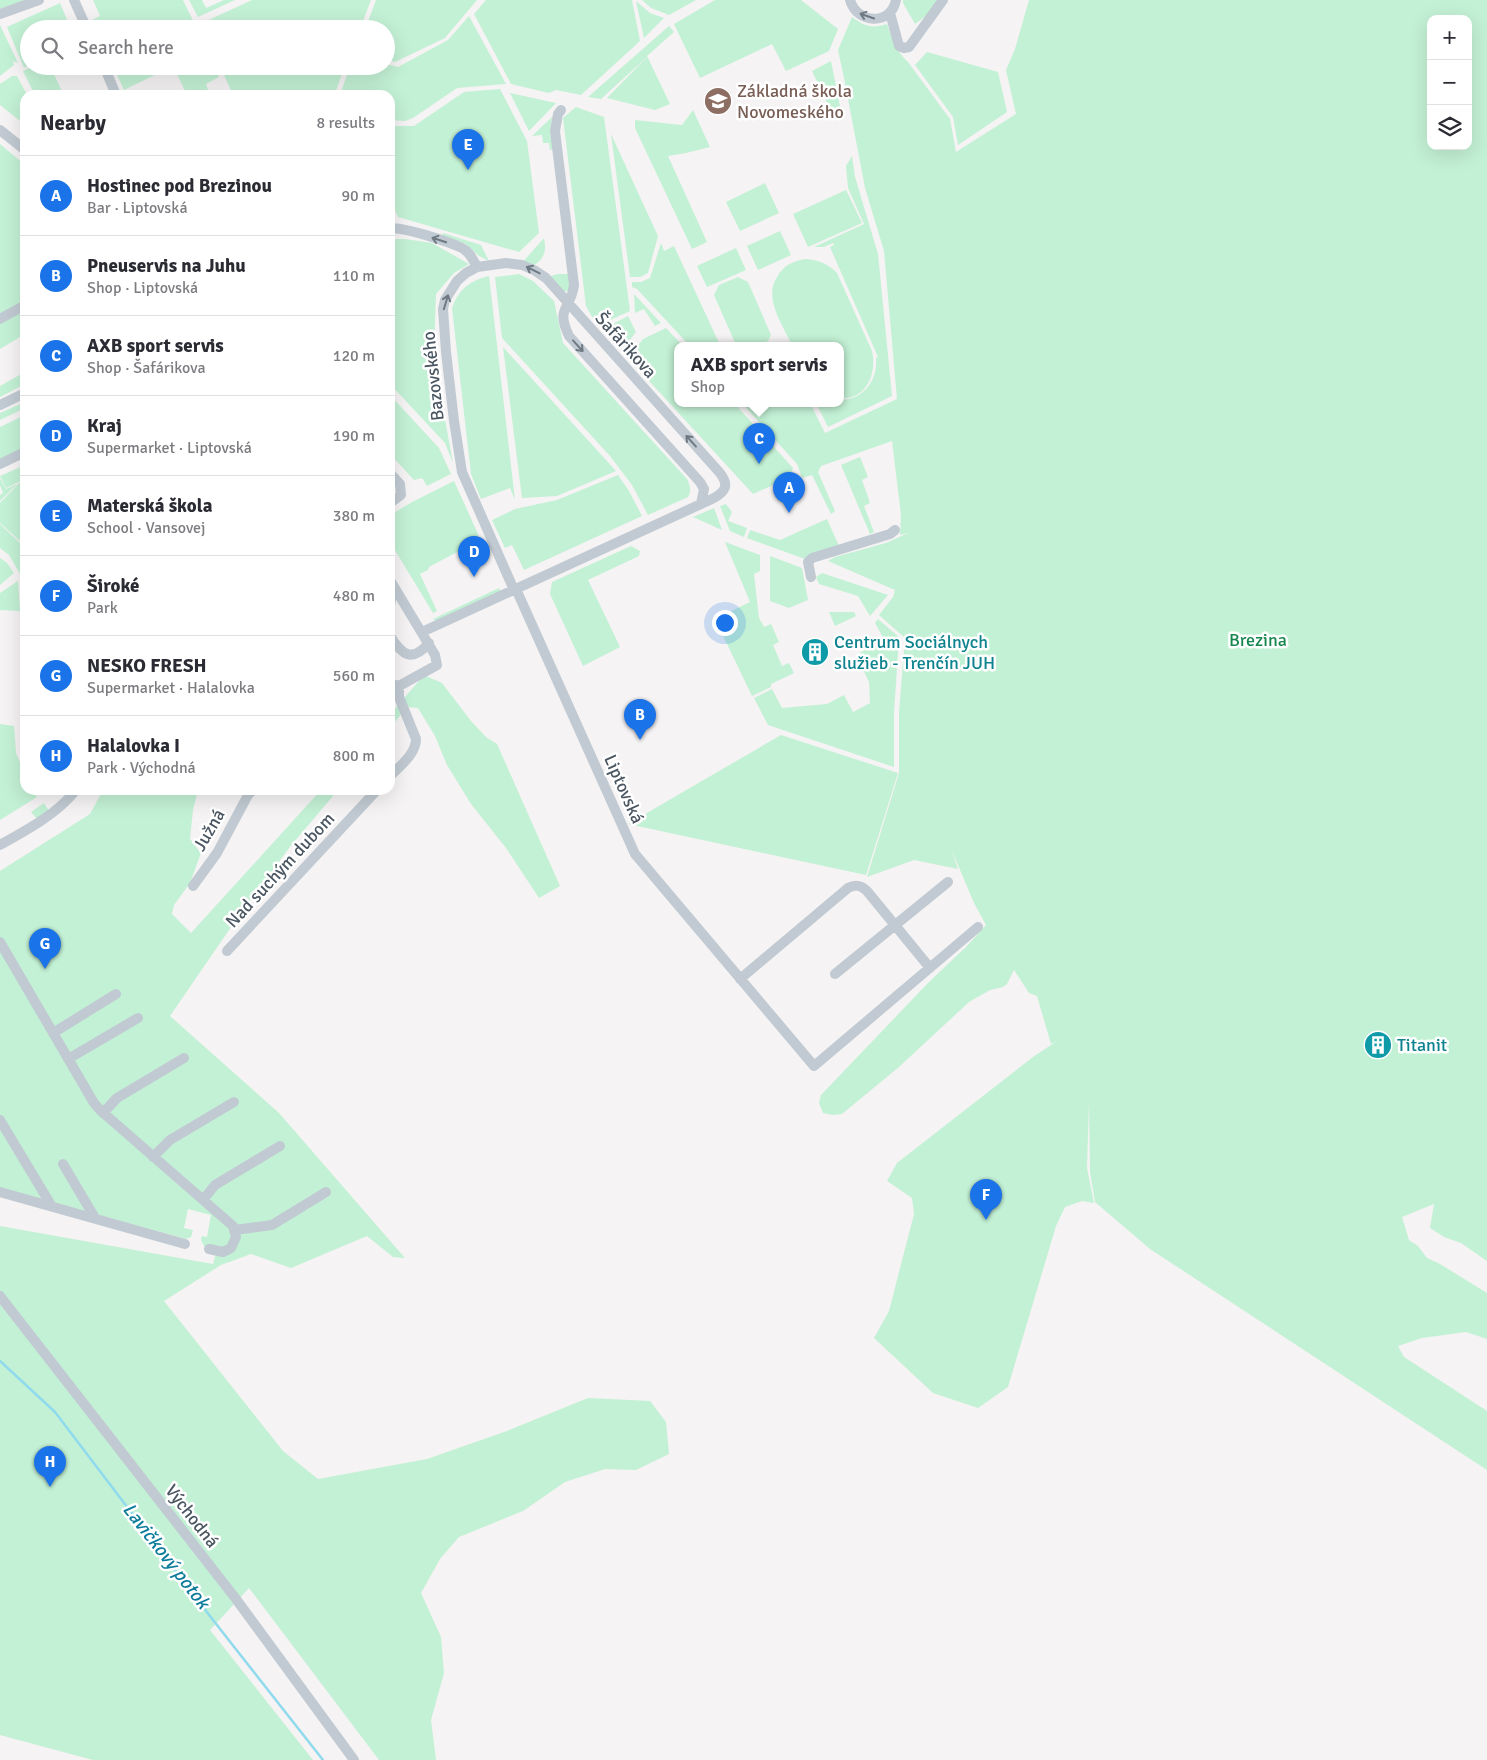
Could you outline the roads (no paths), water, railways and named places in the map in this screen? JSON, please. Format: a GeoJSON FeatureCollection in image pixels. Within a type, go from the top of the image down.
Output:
{"type":"FeatureCollection","features":[{"type":"Feature","properties":{"kind":"street"},"geometry":{"type":"LineString","coordinates":[[0,14],[39,0]]}},
{"type":"Feature","properties":{"kind":"street"},"geometry":{"type":"LineString","coordinates":[[74,0],[83,20]]}},
{"type":"Feature","properties":{"kind":"street"},"geometry":{"type":"LineString","coordinates":[[850,0],[856,11],[866,18],[874,19],[884,18],[890,13],[896,0]]}},
{"type":"Feature","properties":{"kind":"street"},"geometry":{"type":"LineString","coordinates":[[890,13],[899,46],[909,47],[943,0]]}},
{"type":"Feature","properties":{"kind":"street"},"geometry":{"type":"LineString","coordinates":[[108,75],[114,90]]}},
{"type":"Feature","properties":{"kind":"street","name":"Šafárikova"},"geometry":{"type":"LineString","coordinates":[[561,110],[558,114],[555,131],[574,285],[572,297],[564,311],[563,322],[569,336],[700,482],[704,488],[702,504]]}},
{"type":"Feature","properties":{"kind":"street"},"geometry":{"type":"LineString","coordinates":[[0,130],[20,146]]}},
{"type":"Feature","properties":{"kind":"street"},"geometry":{"type":"LineString","coordinates":[[395,229],[437,239],[463,249],[471,256],[477,267]]}},
{"type":"Feature","properties":{"kind":"street","name":"Bazovského"},"geometry":{"type":"LineString","coordinates":[[515,590],[462,472],[454,421],[443,318],[445,300],[451,289],[466,273],[477,267],[506,263],[522,265],[534,270],[546,278],[568,303]]}},
{"type":"Feature","properties":{"kind":"street","name":"Šafárikova"},"geometry":{"type":"LineString","coordinates":[[568,303],[720,473],[725,489],[722,494],[702,504]]}},
{"type":"Feature","properties":{"kind":"street"},"geometry":{"type":"LineString","coordinates":[[0,320],[20,308]]}},
{"type":"Feature","properties":{"kind":"street"},"geometry":{"type":"LineString","coordinates":[[0,405],[20,395]]}},
{"type":"Feature","properties":{"kind":"street"},"geometry":{"type":"LineString","coordinates":[[0,464],[20,454]]}},
{"type":"Feature","properties":{"kind":"street"},"geometry":{"type":"LineString","coordinates":[[395,478],[400,484],[401,495],[395,499]]}},
{"type":"Feature","properties":{"kind":"street"},"geometry":{"type":"LineString","coordinates":[[422,632],[702,504]]}},
{"type":"Feature","properties":{"kind":"street"},"geometry":{"type":"LineString","coordinates":[[811,577],[808,562],[812,558],[890,534],[895,530]]}},
{"type":"Feature","properties":{"kind":"street"},"geometry":{"type":"LineString","coordinates":[[395,588],[436,655],[436,665],[395,685]]}},
{"type":"Feature","properties":{"kind":"street","name":"Liptovská"},"geometry":{"type":"LineString","coordinates":[[515,590],[635,854],[814,1066],[978,927]]}},
{"type":"Feature","properties":{"kind":"street"},"geometry":{"type":"LineString","coordinates":[[395,643],[404,653],[411,655],[422,651],[429,643]]}},
{"type":"Feature","properties":{"kind":"street"},"geometry":{"type":"LineString","coordinates":[[395,687],[416,739],[416,746],[395,771]]}},
{"type":"Feature","properties":{"kind":"street"},"geometry":{"type":"LineString","coordinates":[[0,845],[28,829],[60,806],[71,795]]}},
{"type":"Feature","properties":{"kind":"street","name":"Južná"},"geometry":{"type":"LineString","coordinates":[[192,886],[217,853],[248,795]]}},
{"type":"Feature","properties":{"kind":"street","name":"Nad suchým dubom"},"geometry":{"type":"LineString","coordinates":[[227,951],[372,795]]}},
{"type":"Feature","properties":{"kind":"street"},"geometry":{"type":"LineString","coordinates":[[835,974],[948,882]]}},
{"type":"Feature","properties":{"kind":"street"},"geometry":{"type":"LineString","coordinates":[[740,979],[848,888],[853,886],[862,887],[867,891],[930,968]]}},
{"type":"Feature","properties":{"kind":"street"},"geometry":{"type":"LineString","coordinates":[[0,942],[94,1103],[103,1113],[231,1224],[235,1230],[235,1240],[231,1248],[223,1252],[209,1249]]}},
{"type":"Feature","properties":{"kind":"street"},"geometry":{"type":"LineString","coordinates":[[53,1033],[116,994]]}},
{"type":"Feature","properties":{"kind":"street"},"geometry":{"type":"LineString","coordinates":[[68,1059],[138,1018]]}},
{"type":"Feature","properties":{"kind":"street"},"geometry":{"type":"LineString","coordinates":[[103,1113],[117,1098],[184,1058]]}},
{"type":"Feature","properties":{"kind":"street"},"geometry":{"type":"LineString","coordinates":[[153,1157],[170,1140],[234,1102]]}},
{"type":"Feature","properties":{"kind":"street"},"geometry":{"type":"LineString","coordinates":[[0,1120],[50,1205]]}},
{"type":"Feature","properties":{"kind":"street"},"geometry":{"type":"LineString","coordinates":[[203,1200],[216,1184],[280,1146]]}},
{"type":"Feature","properties":{"kind":"street"},"geometry":{"type":"LineString","coordinates":[[63,1164],[95,1218]]}},
{"type":"Feature","properties":{"kind":"street"},"geometry":{"type":"LineString","coordinates":[[0,1192],[185,1244]]}},
{"type":"Feature","properties":{"kind":"street"},"geometry":{"type":"LineString","coordinates":[[235,1230],[272,1225],[326,1192]]}},
{"type":"Feature","properties":{"kind":"street","name":"Východná"},"geometry":{"type":"LineString","coordinates":[[0,1296],[236,1599],[354,1760]]}},
{"type":"Feature","properties":{"kind":"waterway","name":"Lavičkový potok"},"geometry":{"type":"LineString","coordinates":[[0,1361],[55,1412],[213,1620],[323,1760]]}},
{"type":"Feature","properties":{"kind":"place","name":"Základná škola Novomeského"},"geometry":{"type":"Point","coordinates":[718,101]}},
{"type":"Feature","properties":{"kind":"place","name":"Materská škola"},"geometry":{"type":"Point","coordinates":[468,170]}},
{"type":"Feature","properties":{"kind":"place","name":"AXB sport servis"},"geometry":{"type":"Point","coordinates":[759,464]}},
{"type":"Feature","properties":{"kind":"place","name":"Hostinec pod Brezinou"},"geometry":{"type":"Point","coordinates":[789,513]}},
{"type":"Feature","properties":{"kind":"place","name":"Kraj"},"geometry":{"type":"Point","coordinates":[474,577]}},
{"type":"Feature","properties":{"kind":"place","name":"Centrum Sociálnych služieb - Trenčín JUH"},"geometry":{"type":"Point","coordinates":[815,652]}},
{"type":"Feature","properties":{"kind":"place","name":"Pneuservis na Juhu"},"geometry":{"type":"Point","coordinates":[640,740]}},
{"type":"Feature","properties":{"kind":"place","name":"NESKO FRESH"},"geometry":{"type":"Point","coordinates":[45,969]}},
{"type":"Feature","properties":{"kind":"place","name":"Titanit"},"geometry":{"type":"Point","coordinates":[1378,1045]}},
{"type":"Feature","properties":{"kind":"place","name":"Široké"},"geometry":{"type":"Point","coordinates":[986,1220]}},
{"type":"Feature","properties":{"kind":"place","name":"Halalovka I"},"geometry":{"type":"Point","coordinates":[50,1487]}},
{"type":"Feature","properties":{"kind":"park label","name":"Brezina"},"geometry":{"type":"Point","coordinates":[1258,640]}}]}
